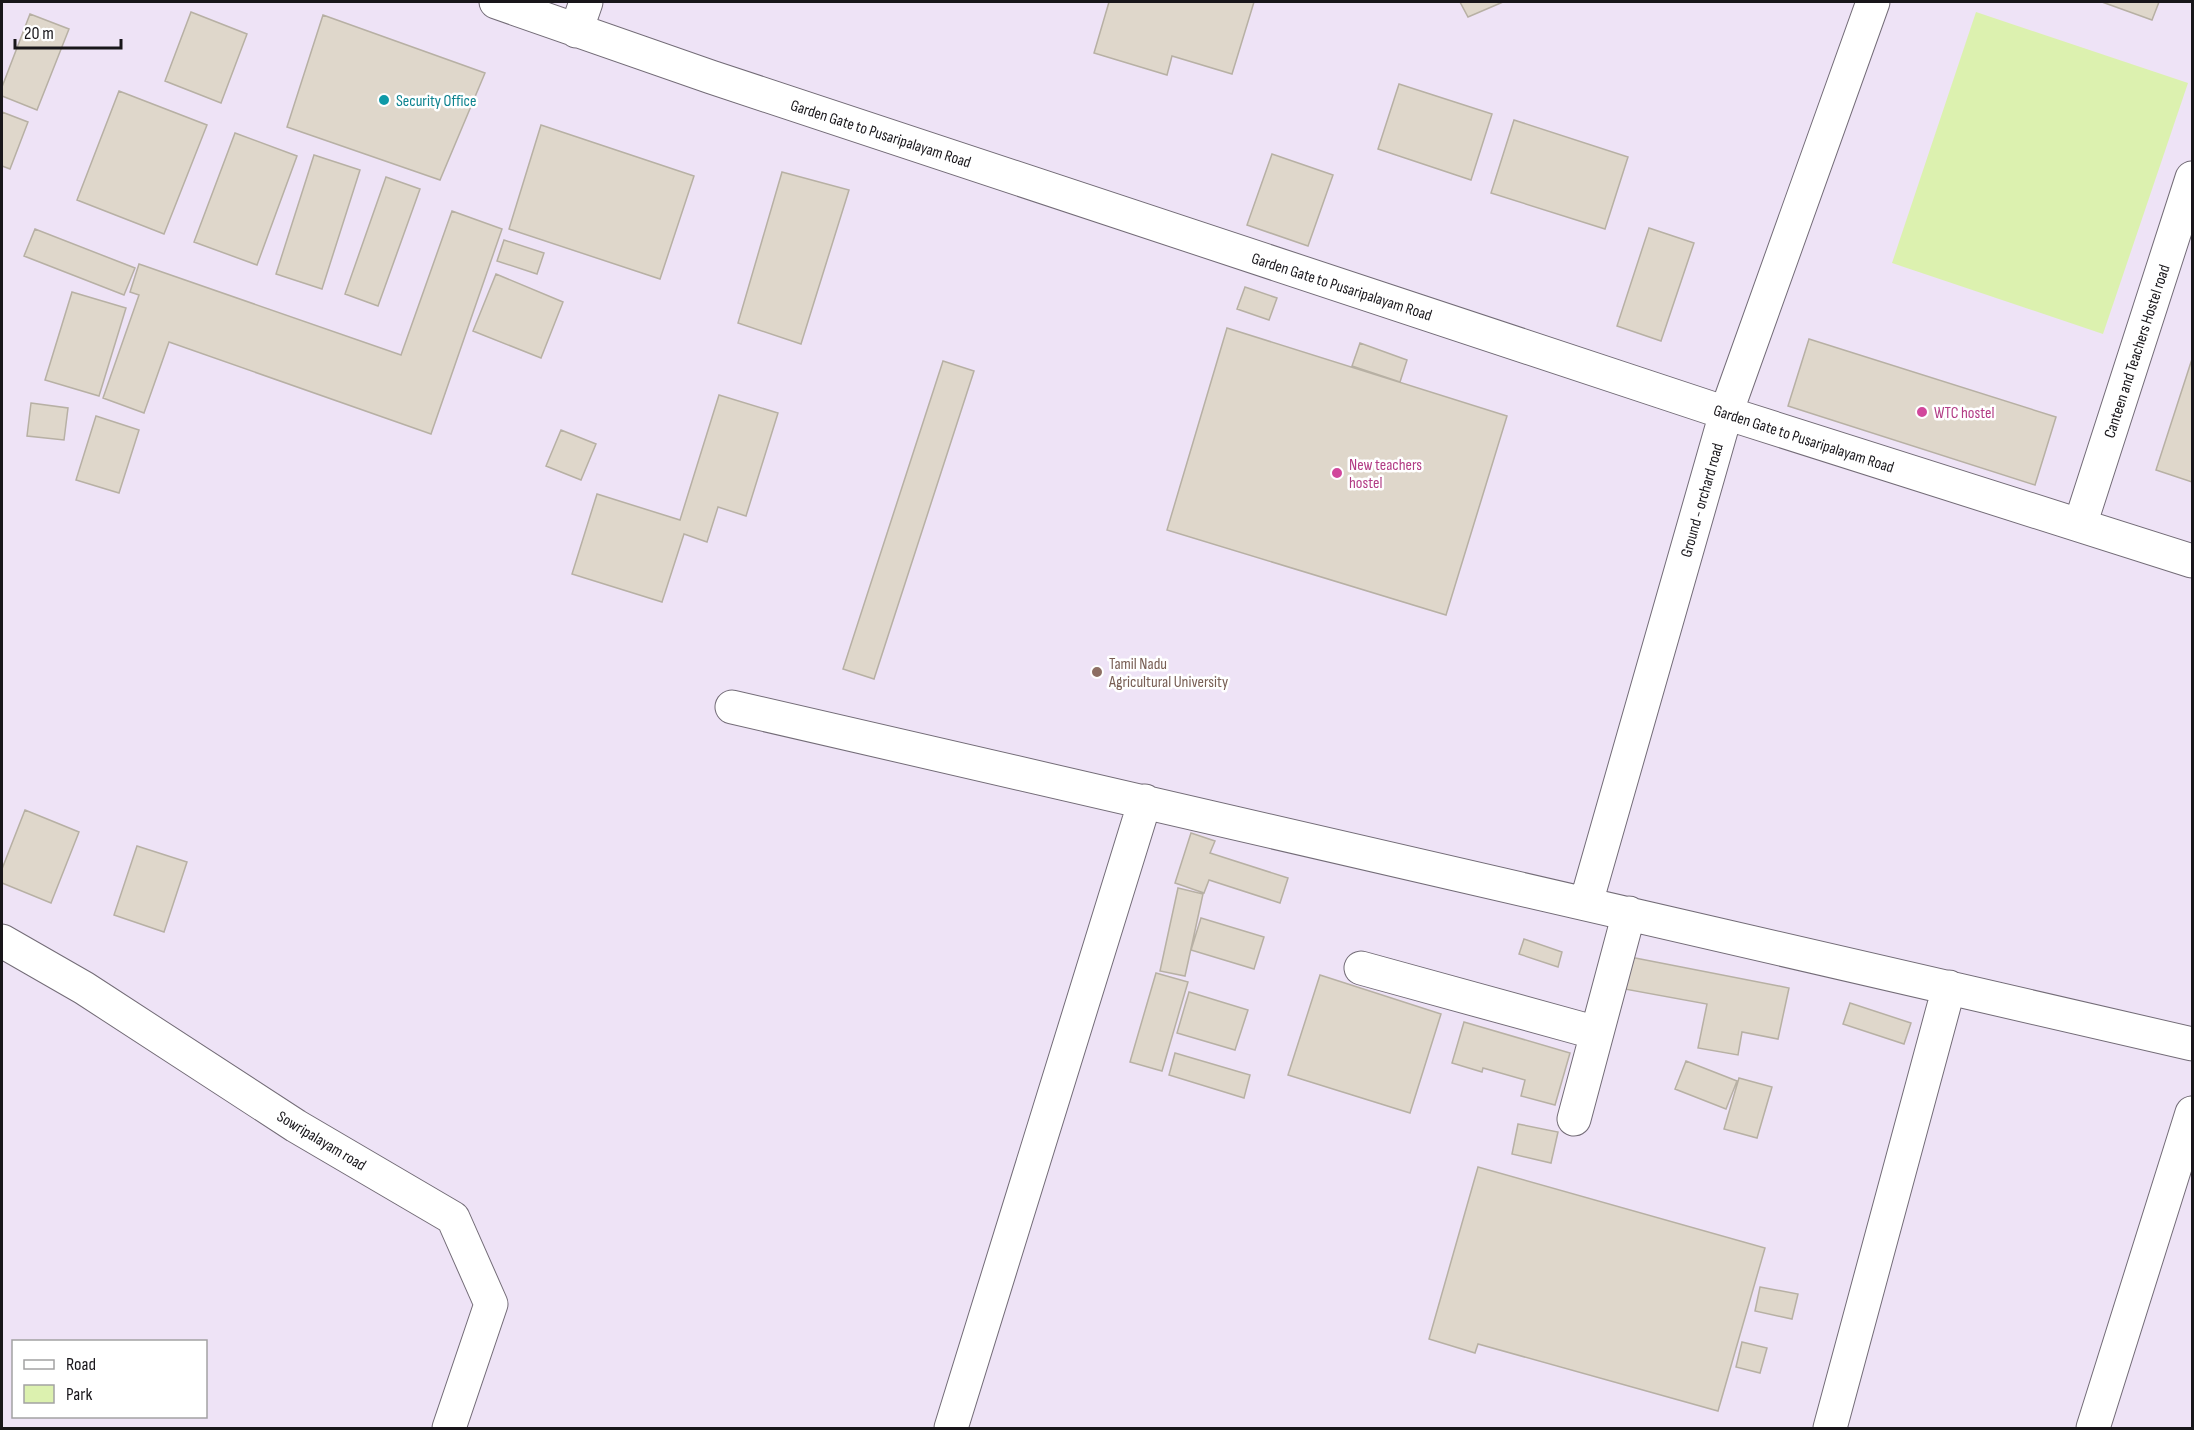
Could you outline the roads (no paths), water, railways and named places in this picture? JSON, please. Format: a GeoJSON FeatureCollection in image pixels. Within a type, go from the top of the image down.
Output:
{"type":"FeatureCollection","features":[{"type":"Feature","properties":{"kind":"street","name":"Garden Gate to Pusaripalayam Road"},"geometry":{"type":"LineString","coordinates":[[496,2],[581,16],[1726,413],[2193,561]]}},
{"type":"Feature","properties":{"kind":"street","name":"Ground - orchard road"},"geometry":{"type":"LineString","coordinates":[[1586,903],[1726,413],[1873,2]]}},
{"type":"Feature","properties":{"kind":"street","name":"Canteen and Teachers Hostel road"},"geometry":{"type":"LineString","coordinates":[[2080,525],[2193,178]]}},
{"type":"Feature","properties":{"kind":"street"},"geometry":{"type":"LineString","coordinates":[[732,707],[2193,1044]]}},
{"type":"Feature","properties":{"kind":"street"},"geometry":{"type":"LineString","coordinates":[[951,1428],[1145,801]]}},
{"type":"Feature","properties":{"kind":"street"},"geometry":{"type":"LineString","coordinates":[[1574,1119],[1629,913]]}},
{"type":"Feature","properties":{"kind":"street","name":"Sowripalayam road"},"geometry":{"type":"LineString","coordinates":[[2,941],[84,988],[296,1126],[453,1218],[490,1304],[449,1428]]}},
{"type":"Feature","properties":{"kind":"street"},"geometry":{"type":"LineString","coordinates":[[1361,968],[1597,1034]]}},
{"type":"Feature","properties":{"kind":"street"},"geometry":{"type":"LineString","coordinates":[[1830,1428],[1949,987]]}},
{"type":"Feature","properties":{"kind":"street"},"geometry":{"type":"LineString","coordinates":[[2093,1428],[2193,1113]]}},
{"type":"Feature","properties":{"kind":"place","name":"Security Office"},"geometry":{"type":"Point","coordinates":[384,100]}},
{"type":"Feature","properties":{"kind":"place","name":"WTC hostel"},"geometry":{"type":"Point","coordinates":[1922,412]}},
{"type":"Feature","properties":{"kind":"place","name":"New teachers hostel"},"geometry":{"type":"Point","coordinates":[1337,473]}},
{"type":"Feature","properties":{"kind":"place","name":"Tamil Nadu Agricultural University"},"geometry":{"type":"Point","coordinates":[1097,672]}}]}
